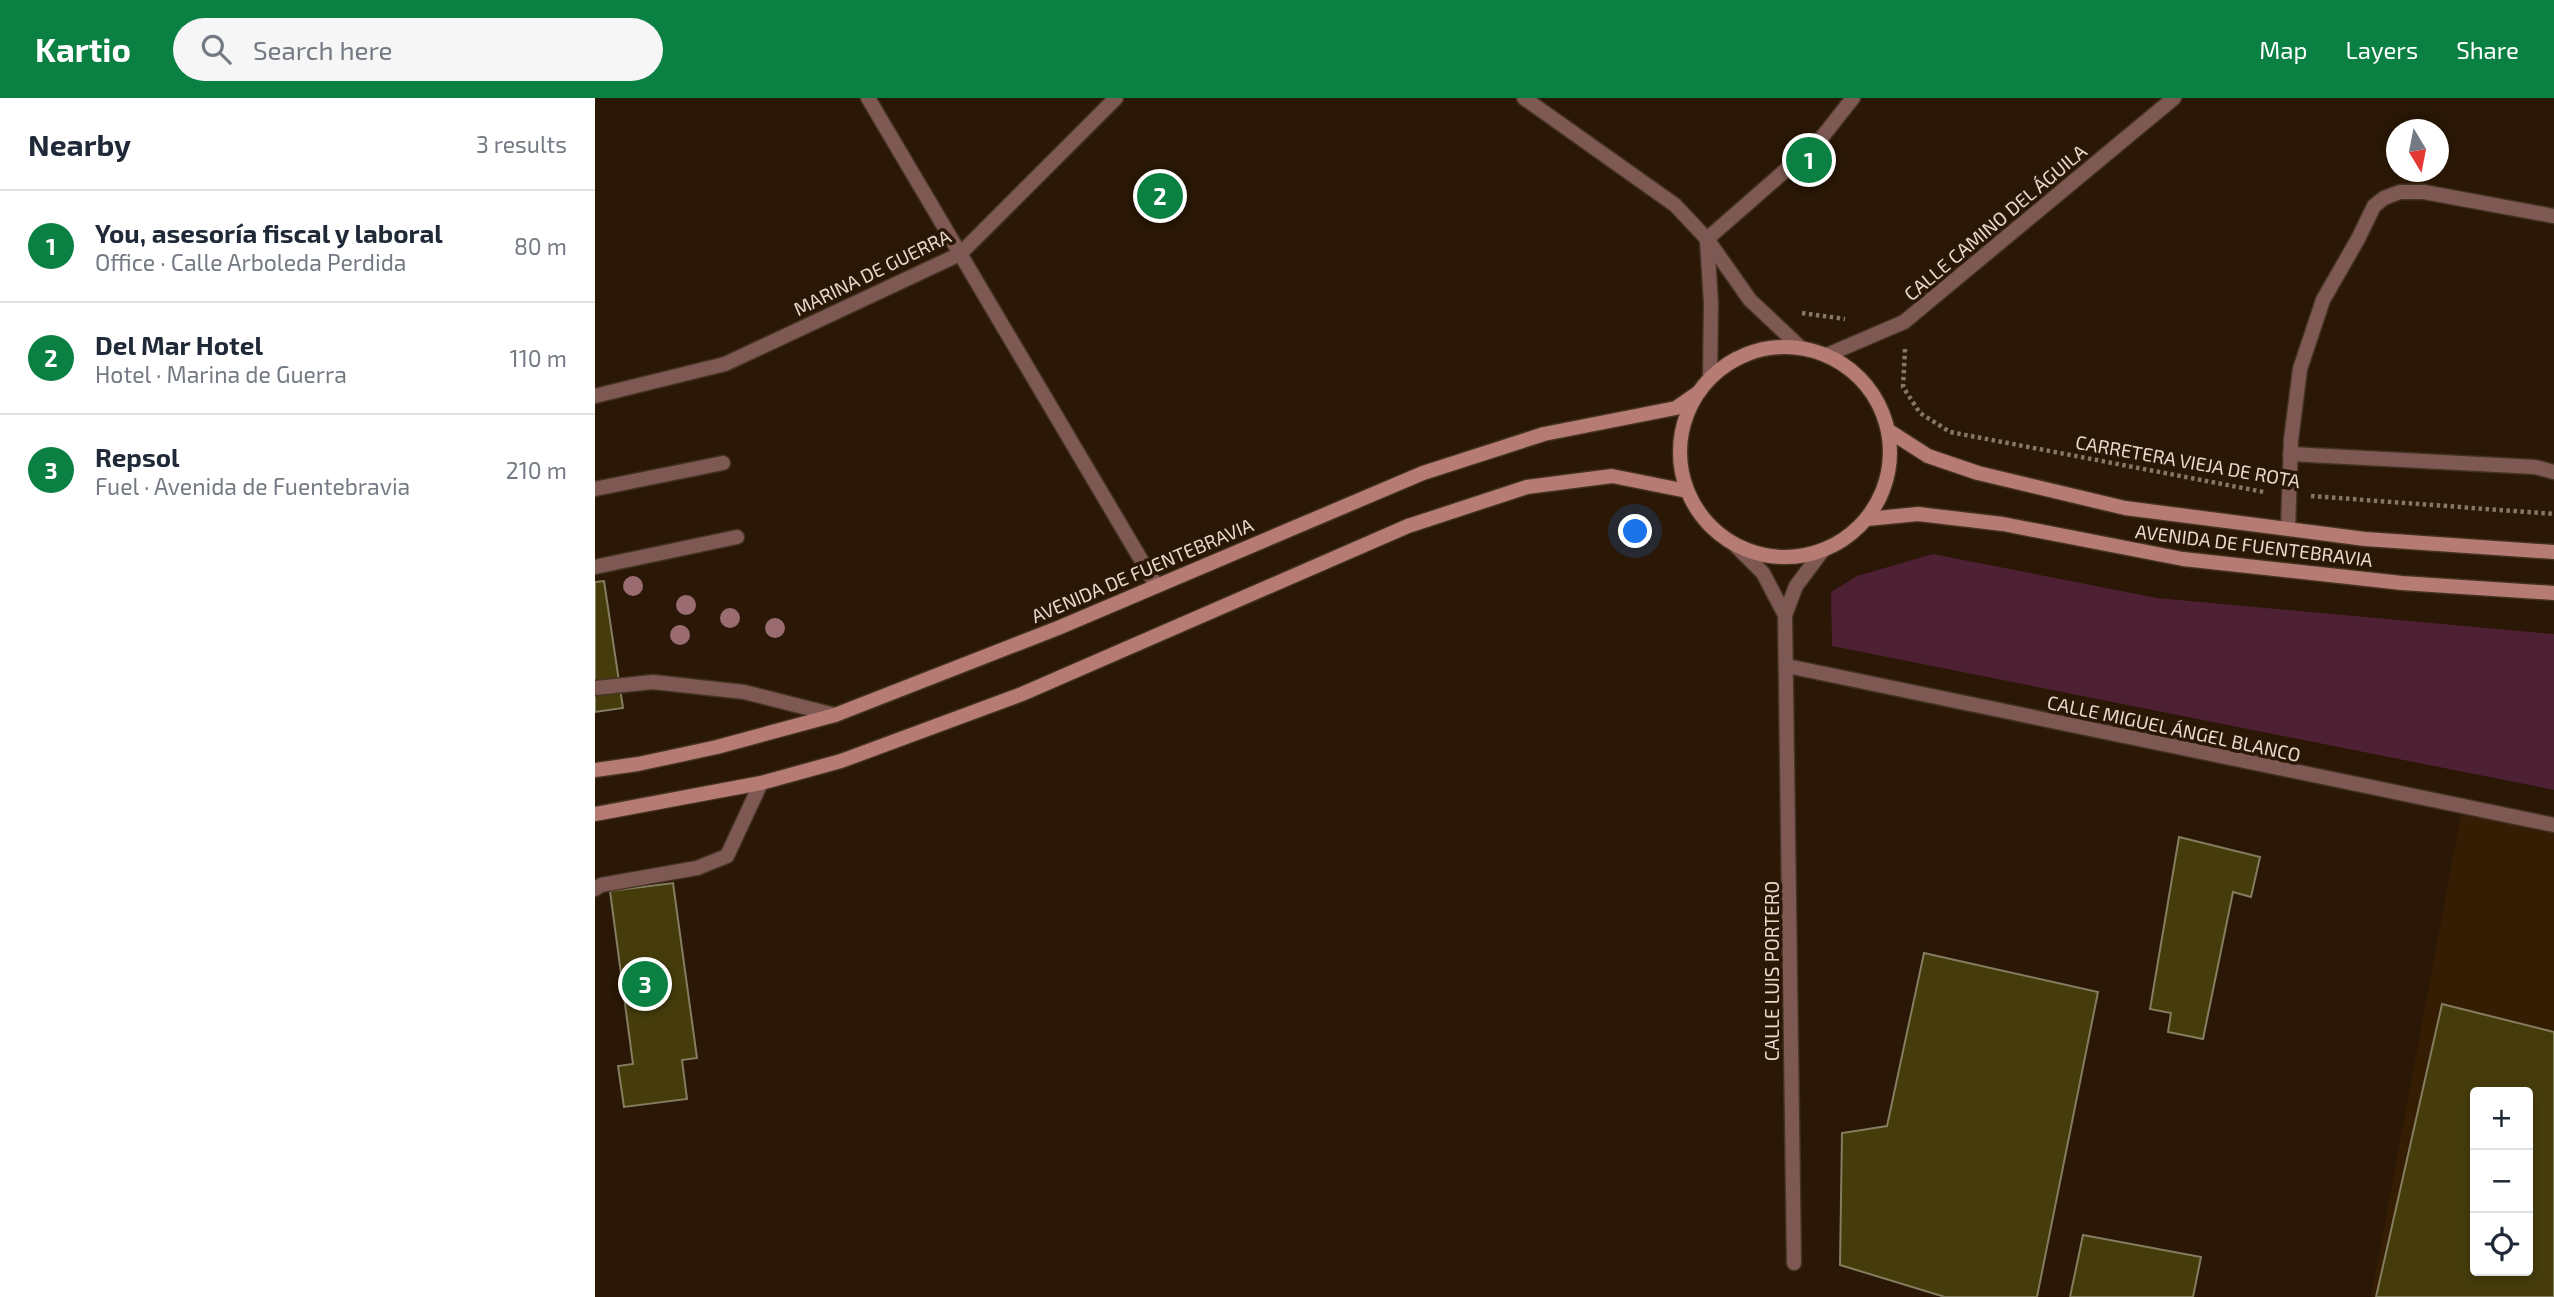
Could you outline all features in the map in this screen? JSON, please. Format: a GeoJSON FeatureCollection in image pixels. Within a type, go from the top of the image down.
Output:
{"type":"FeatureCollection","features":[{"type":"Feature","properties":{"kind":"main road"},"geometry":{"type":"LineString","coordinates":[[1800,347],[1827,355],[1856,374],[1877,400],[1889,431],[1891,462],[1883,492],[1867,519],[1847,538],[1823,550],[1793,557],[1763,555],[1734,544],[1706,522],[1687,491],[1681,466],[1680,440],[1686,415],[1710,378],[1737,359],[1767,348],[1800,347]]}},
{"type":"Feature","properties":{"kind":"main road","name":"AVENIDA DE FUENTEBRAVIA"},"geometry":{"type":"LineString","coordinates":[[595,769],[638,764],[717,747],[835,715],[1058,628],[1423,473],[1544,434],[1676,408],[1699,392]]}},
{"type":"Feature","properties":{"kind":"main road","name":"AVENIDA DE FUENTEBRAVIA"},"geometry":{"type":"LineString","coordinates":[[1889,431],[1928,456],[1978,473],[2125,508],[2365,539],[2554,552]]}},
{"type":"Feature","properties":{"kind":"main road"},"geometry":{"type":"LineString","coordinates":[[595,814],[761,783],[841,761],[1022,694],[1408,526],[1527,487],[1612,476],[1687,491]]}},
{"type":"Feature","properties":{"kind":"main road","name":"AVENIDA DE FUENTEBRAVIA"},"geometry":{"type":"LineString","coordinates":[[1867,519],[1919,514],[2003,524],[2183,559],[2402,583],[2554,593]]}},
{"type":"Feature","properties":{"kind":"street"},"geometry":{"type":"LineString","coordinates":[[868,98],[1156,585]]}},
{"type":"Feature","properties":{"kind":"street","name":"MARINA DE GUERRA"},"geometry":{"type":"LineString","coordinates":[[595,396],[725,364],[960,254],[1117,98]]}},
{"type":"Feature","properties":{"kind":"street"},"geometry":{"type":"LineString","coordinates":[[1524,98],[1675,205],[1707,239],[1750,300],[1800,347]]}},
{"type":"Feature","properties":{"kind":"street"},"geometry":{"type":"LineString","coordinates":[[1707,239],[1819,141],[1853,98]]}},
{"type":"Feature","properties":{"kind":"street","name":"CALLE CAMINO DEL ÁGUILA"},"geometry":{"type":"LineString","coordinates":[[1827,355],[1904,322],[2174,98]]}},
{"type":"Feature","properties":{"kind":"street"},"geometry":{"type":"LineString","coordinates":[[2288,529],[2290,454],[2300,369],[2319,312],[2374,206],[2384,198],[2400,192],[2424,192],[2554,216]]}},
{"type":"Feature","properties":{"kind":"street"},"geometry":{"type":"LineString","coordinates":[[1707,239],[1711,303],[1710,378]]}},
{"type":"Feature","properties":{"kind":"street"},"geometry":{"type":"LineString","coordinates":[[2290,454],[2535,467],[2554,472]]}},
{"type":"Feature","properties":{"kind":"street"},"geometry":{"type":"LineString","coordinates":[[595,489],[723,463]]}},
{"type":"Feature","properties":{"kind":"street"},"geometry":{"type":"LineString","coordinates":[[595,567],[737,537]]}},
{"type":"Feature","properties":{"kind":"street"},"geometry":{"type":"LineString","coordinates":[[1734,544],[1763,573],[1785,615]]}},
{"type":"Feature","properties":{"kind":"street"},"geometry":{"type":"LineString","coordinates":[[1785,615],[1796,586],[1823,550]]}},
{"type":"Feature","properties":{"kind":"street","name":"CALLE LUIS PORTERO"},"geometry":{"type":"LineString","coordinates":[[1785,615],[1788,672],[1794,1263]]}},
{"type":"Feature","properties":{"kind":"street","name":"CALLE MIGUEL ÁNGEL BLANCO"},"geometry":{"type":"LineString","coordinates":[[1788,672],[2554,825]]}},
{"type":"Feature","properties":{"kind":"street"},"geometry":{"type":"LineString","coordinates":[[595,688],[653,682],[692,686],[744,692],[835,715]]}},
{"type":"Feature","properties":{"kind":"street"},"geometry":{"type":"LineString","coordinates":[[595,889],[697,868],[727,856],[761,783]]}},
{"type":"Feature","properties":{"kind":"path","name":"CARRETERA VIEJA DE ROTA"},"geometry":{"type":"LineString","coordinates":[[1904,322],[1906,359],[1903,387],[1920,413],[1949,432],[2258,491],[2554,514]]}},
{"type":"Feature","properties":{"kind":"shaded area"},"geometry":{"type":"Polygon","coordinates":[[[1933,554],[2157,598],[2554,634],[2554,790],[1832,646],[1831,592],[1857,576],[1933,554]]]}},
{"type":"Feature","properties":{"kind":"shaded area"},"geometry":{"type":"Polygon","coordinates":[[[2461,814],[2554,834],[2554,1297],[2371,1297],[2461,814]]]}},
{"type":"Feature","properties":{"kind":"building"},"geometry":{"type":"Polygon","coordinates":[[[604,581],[623,708],[595,712],[595,582],[604,581]]]}},
{"type":"Feature","properties":{"kind":"building"},"geometry":{"type":"Polygon","coordinates":[[[2179,837],[2260,857],[2251,897],[2233,892],[2203,1039],[2168,1032],[2171,1013],[2150,1009],[2179,837]]]}},
{"type":"Feature","properties":{"kind":"building"},"geometry":{"type":"Polygon","coordinates":[[[673,883],[697,1058],[682,1060],[687,1099],[624,1107],[618,1066],[633,1064],[610,891],[673,883]]]}},
{"type":"Feature","properties":{"kind":"building"},"geometry":{"type":"Polygon","coordinates":[[[1924,953],[2098,992],[2037,1297],[1945,1297],[1840,1265],[1842,1133],[1887,1126],[1924,953]]]}},
{"type":"Feature","properties":{"kind":"building"},"geometry":{"type":"Polygon","coordinates":[[[2442,1004],[2554,1032],[2554,1297],[2376,1297],[2442,1004]]]}},
{"type":"Feature","properties":{"kind":"building"},"geometry":{"type":"Polygon","coordinates":[[[2083,1235],[2201,1257],[2193,1297],[2070,1297],[2083,1235]]]}},
{"type":"Feature","properties":{"kind":"place","name":"You, asesoría fiscal y laboral"},"geometry":{"type":"Point","coordinates":[1809,160]}},
{"type":"Feature","properties":{"kind":"place","name":"Del Mar Hotel"},"geometry":{"type":"Point","coordinates":[1160,196]}},
{"type":"Feature","properties":{"kind":"place","name":"Repsol"},"geometry":{"type":"Point","coordinates":[645,984]}}]}
